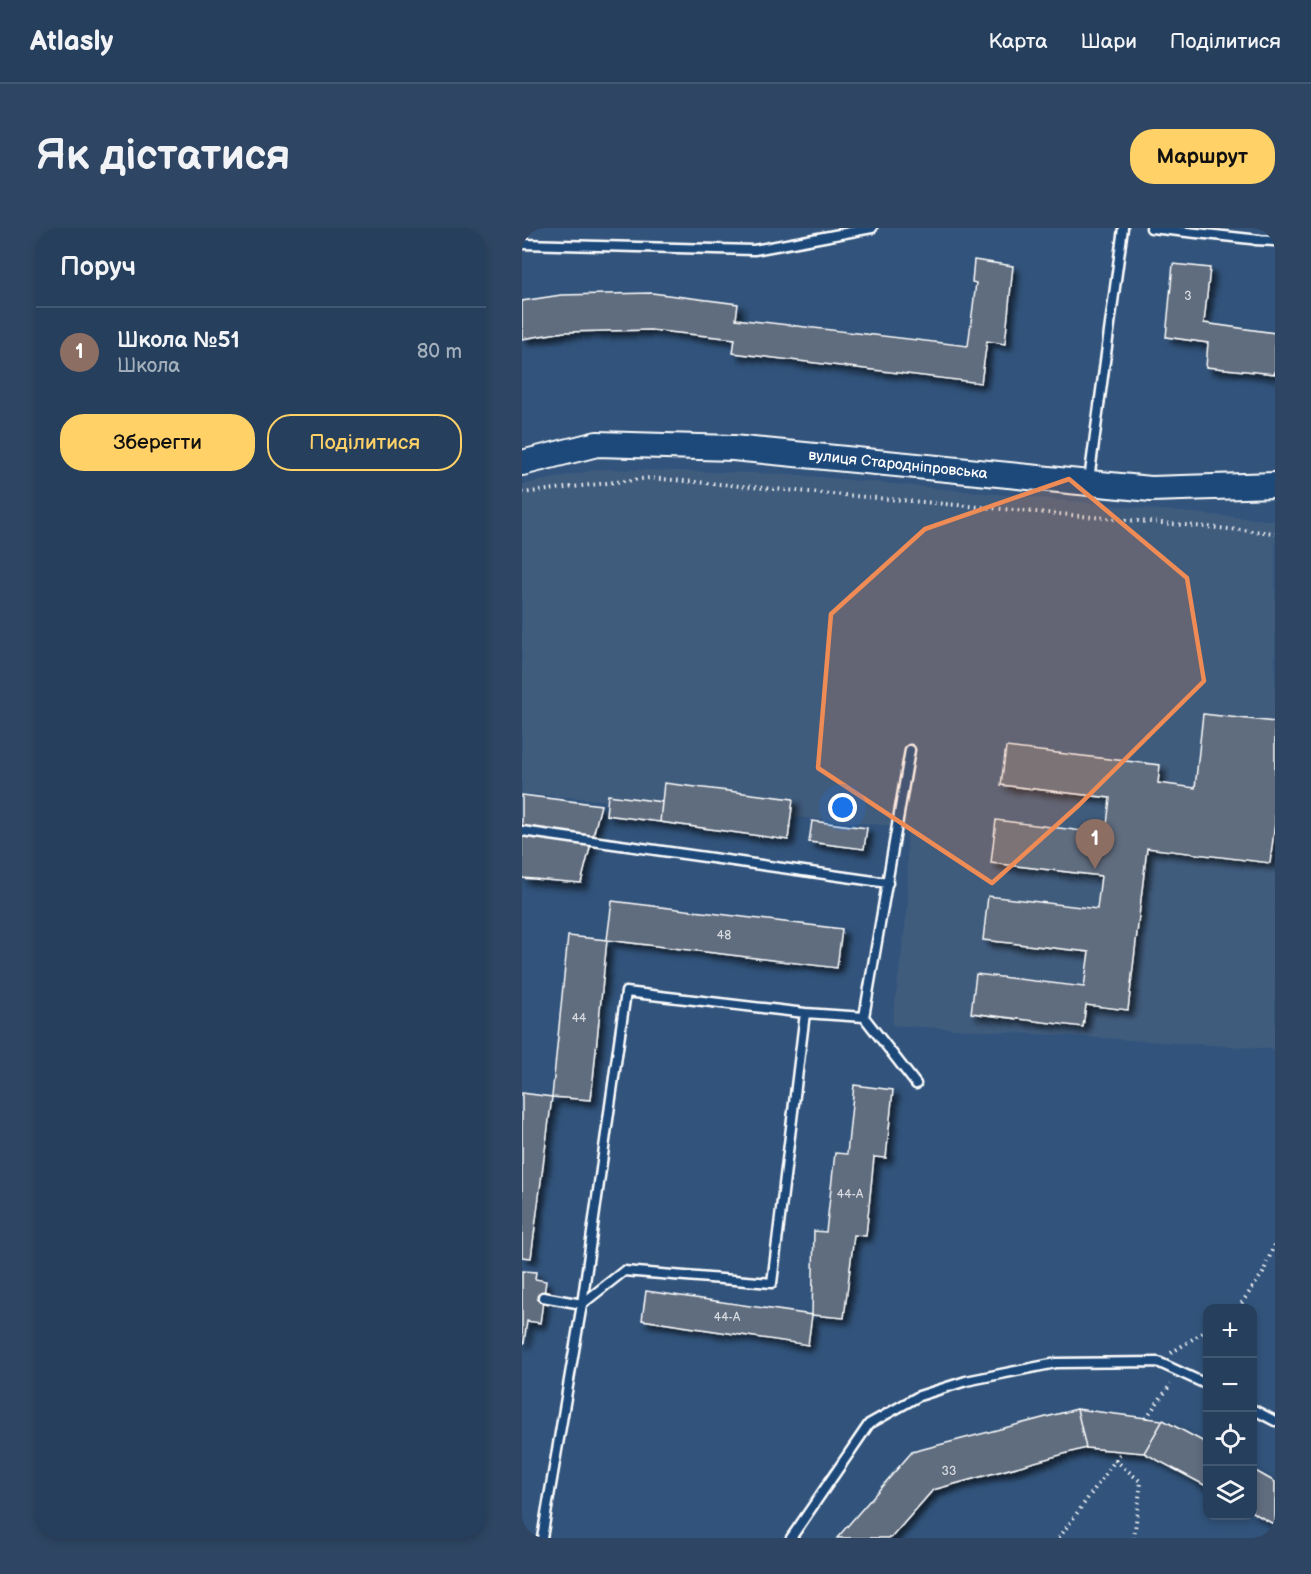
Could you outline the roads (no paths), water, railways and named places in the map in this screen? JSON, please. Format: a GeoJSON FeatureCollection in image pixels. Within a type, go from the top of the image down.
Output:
{"type":"FeatureCollection","features":[{"type":"Feature","properties":{"kind":"street","name":"вулиця Стародніпровська"},"geometry":{"type":"LineString","coordinates":[[522,463],[597,444],[722,447],[1151,489],[1275,485]]}},
{"type":"Feature","properties":{"kind":"lane"},"geometry":{"type":"LineString","coordinates":[[522,244],[754,250],[872,228]]}},
{"type":"Feature","properties":{"kind":"lane"},"geometry":{"type":"LineString","coordinates":[[1089,483],[1123,228]]}},
{"type":"Feature","properties":{"kind":"lane"},"geometry":{"type":"LineString","coordinates":[[1151,228],[1275,241]]}},
{"type":"Feature","properties":{"kind":"lane"},"geometry":{"type":"LineString","coordinates":[[910,750],[864,1017],[916,1084]]}},
{"type":"Feature","properties":{"kind":"lane"},"geometry":{"type":"LineString","coordinates":[[522,831],[888,883]]}},
{"type":"Feature","properties":{"kind":"lane"},"geometry":{"type":"LineString","coordinates":[[542,1538],[582,1304],[626,992],[805,1013],[864,1017]]}},
{"type":"Feature","properties":{"kind":"lane"},"geometry":{"type":"LineString","coordinates":[[543,1297],[582,1304],[624,1271],[772,1284],[805,1013]]}},
{"type":"Feature","properties":{"kind":"lane"},"geometry":{"type":"LineString","coordinates":[[791,1538],[869,1424],[919,1396],[966,1381],[1056,1363],[1158,1362],[1203,1382]]}},
{"type":"Feature","properties":{"kind":"lane"},"geometry":{"type":"LineString","coordinates":[[1257,1411],[1275,1420]]}},
{"type":"Feature","properties":{"kind":"place","name":"Школа №51"},"geometry":{"type":"Point","coordinates":[1095,869]}}]}
